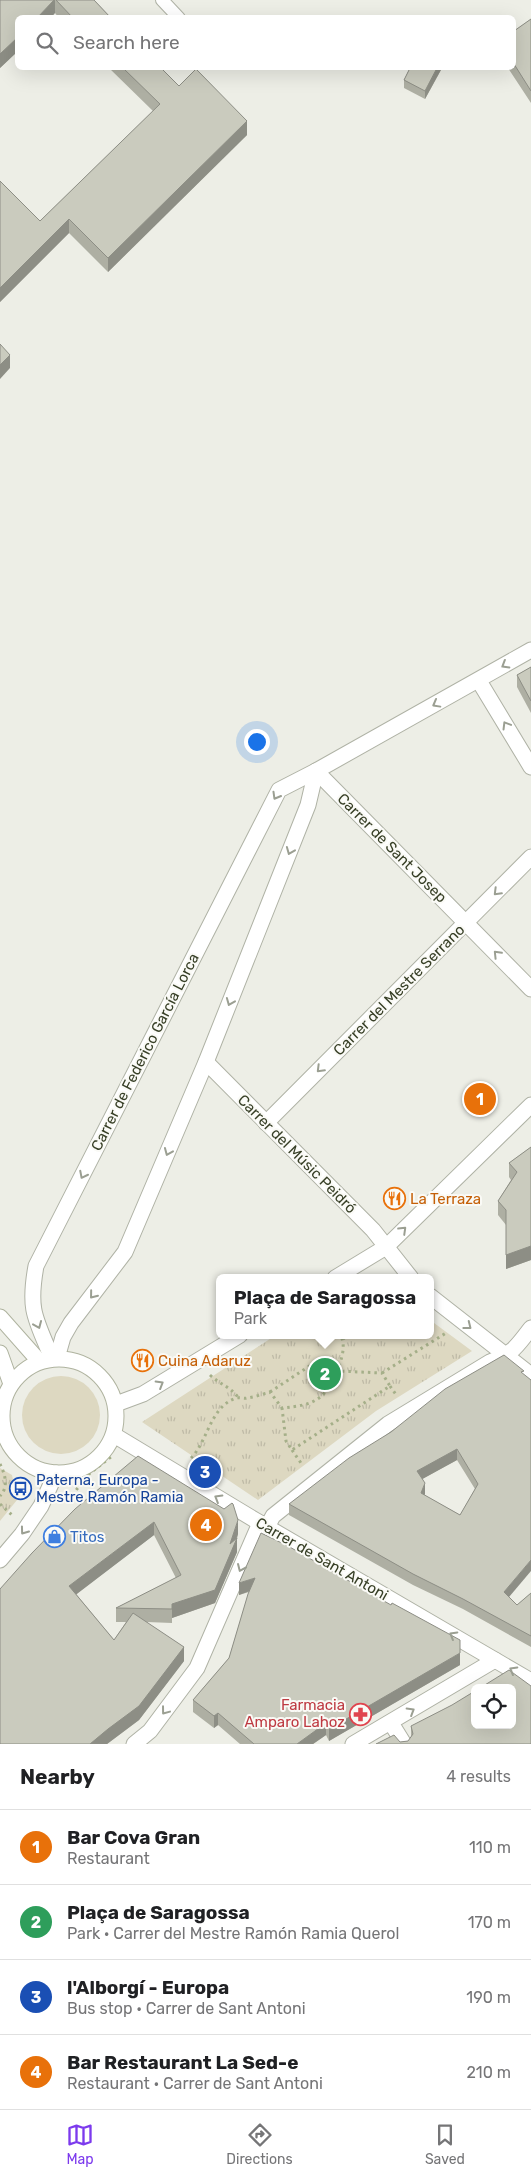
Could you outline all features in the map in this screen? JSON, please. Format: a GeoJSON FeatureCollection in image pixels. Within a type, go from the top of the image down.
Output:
{"type":"FeatureCollection","features":[{"type":"Feature","properties":{"kind":"street","name":"Carrer de Federico García Lorca"},"geometry":{"type":"LineString","coordinates":[[49,1359],[33,1312],[32,1292],[36,1266],[279,790],[479,681],[531,650]]}},
{"type":"Feature","properties":{"kind":"street"},"geometry":{"type":"LineString","coordinates":[[479,681],[531,767]]}},
{"type":"Feature","properties":{"kind":"street"},"geometry":{"type":"LineString","coordinates":[[49,1359],[71,1323],[125,1252],[206,1062],[308,805],[316,771]]}},
{"type":"Feature","properties":{"kind":"street","name":"Carrer de Sant Josep"},"geometry":{"type":"LineString","coordinates":[[316,771],[531,989]]}},
{"type":"Feature","properties":{"kind":"street","name":"Carrer del Mestre Serrano"},"geometry":{"type":"LineString","coordinates":[[266,1123],[531,857]]}},
{"type":"Feature","properties":{"kind":"street","name":"Carrer del Músic Peidró"},"geometry":{"type":"LineString","coordinates":[[206,1062],[373,1230],[409,1274]]}},
{"type":"Feature","properties":{"kind":"street"},"geometry":{"type":"LineString","coordinates":[[342,1274],[386,1247],[531,1105]]}},
{"type":"Feature","properties":{"kind":"street"},"geometry":{"type":"LineString","coordinates":[[434,1299],[531,1375]]}},
{"type":"Feature","properties":{"kind":"street"},"geometry":{"type":"LineString","coordinates":[[0,1317],[49,1359]]}},
{"type":"Feature","properties":{"kind":"street"},"geometry":{"type":"LineString","coordinates":[[134,1744],[150,1732],[197,1668],[264,1525],[388,1424],[490,1362],[514,1351],[531,1328]]}},
{"type":"Feature","properties":{"kind":"street"},"geometry":{"type":"LineString","coordinates":[[116,1404],[143,1394],[233,1339]]}},
{"type":"Feature","properties":{"kind":"street"},"geometry":{"type":"LineString","coordinates":[[0,1353],[11,1384]]}},
{"type":"Feature","properties":{"kind":"street"},"geometry":{"type":"LineString","coordinates":[[49,1359],[73,1360],[95,1371],[111,1389],[116,1404],[117,1420],[114,1435],[105,1451],[92,1464],[75,1471],[56,1473],[38,1470],[22,1460],[10,1446],[2,1429],[4,1398],[11,1384],[23,1370],[49,1359]]}},
{"type":"Feature","properties":{"kind":"street","name":"Carrer de Sant Antoni"},"geometry":{"type":"LineString","coordinates":[[114,1435],[531,1681]]}},
{"type":"Feature","properties":{"kind":"street"},"geometry":{"type":"LineString","coordinates":[[0,1560],[28,1526],[41,1506],[56,1473]]}},
{"type":"Feature","properties":{"kind":"street"},"geometry":{"type":"LineString","coordinates":[[353,1744],[495,1660]]}},
{"type":"Feature","properties":{"kind":"street"},"geometry":{"type":"LineString","coordinates":[[391,1723],[404,1744]]}},
{"type":"Feature","properties":{"kind":"lane"},"geometry":{"type":"LineString","coordinates":[[162,0],[176,15]]}},
{"type":"Feature","properties":{"kind":"path"},"geometry":{"type":"LineString","coordinates":[[208,1372],[220,1384],[230,1387],[238,1397],[245,1399],[270,1392],[314,1363],[326,1362],[337,1371],[382,1373],[451,1331]]}},
{"type":"Feature","properties":{"kind":"path"},"geometry":{"type":"LineString","coordinates":[[282,1408],[305,1406],[320,1399],[332,1385],[342,1359],[342,1339]]}},
{"type":"Feature","properties":{"kind":"path"},"geometry":{"type":"LineString","coordinates":[[270,1392],[282,1408],[286,1441],[292,1450],[390,1386],[382,1373]]}},
{"type":"Feature","properties":{"kind":"path"},"geometry":{"type":"LineString","coordinates":[[187,1462],[200,1449],[215,1415],[225,1404],[238,1397]]}},
{"type":"Feature","properties":{"kind":"path"},"geometry":{"type":"LineString","coordinates":[[64,1504],[90,1473],[115,1454]]}},
{"type":"Feature","properties":{"kind":"path"},"geometry":{"type":"LineString","coordinates":[[0,1464],[5,1474],[6,1484],[0,1496]]}},
{"type":"Feature","properties":{"kind":"path"},"geometry":{"type":"LineString","coordinates":[[0,1504],[28,1526]]}},
{"type":"Feature","properties":{"kind":"green space"},"geometry":{"type":"Polygon","coordinates":[[[434,1323],[472,1351],[376,1411],[258,1500],[142,1422],[270,1339],[434,1339],[434,1323]]]}},
{"type":"Feature","properties":{"kind":"green space"},"geometry":{"type":"Polygon","coordinates":[[[61,1376],[76,1379],[89,1387],[97,1400],[100,1415],[97,1430],[89,1443],[76,1451],[61,1454],[46,1451],[33,1443],[25,1430],[22,1415],[25,1400],[33,1387],[46,1379],[61,1376]]]}},
{"type":"Feature","properties":{"kind":"green space"},"geometry":{"type":"Polygon","coordinates":[[[0,1468],[12,1475],[17,1500],[0,1521],[0,1468]]]}},
{"type":"Feature","properties":{"kind":"building"},"geometry":{"type":"Polygon","coordinates":[[[0,0],[54,0],[40,15],[15,15],[15,40],[0,54],[0,0]]]}},
{"type":"Feature","properties":{"kind":"building"},"geometry":{"type":"Polygon","coordinates":[[[56,0],[94,0],[108,15],[70,15],[56,0]]]}},
{"type":"Feature","properties":{"kind":"building"},"geometry":{"type":"Polygon","coordinates":[[[531,19],[531,91],[516,67],[516,30],[531,19]]]}},
{"type":"Feature","properties":{"kind":"building"},"geometry":{"type":"Polygon","coordinates":[[[125,70],[163,70],[179,86],[197,70],[247,121],[108,258],[69,219],[0,288],[0,181],[40,221],[160,104],[125,70]]]}},
{"type":"Feature","properties":{"kind":"building"},"geometry":{"type":"Polygon","coordinates":[[[409,70],[436,70],[425,91],[404,80],[409,70]]]}},
{"type":"Feature","properties":{"kind":"building"},"geometry":{"type":"Polygon","coordinates":[[[0,344],[10,355],[0,365],[0,344]]]}},
{"type":"Feature","properties":{"kind":"building"},"geometry":{"type":"Polygon","coordinates":[[[531,667],[531,701],[517,675],[531,667]]]}},
{"type":"Feature","properties":{"kind":"building"},"geometry":{"type":"Polygon","coordinates":[[[531,1147],[531,1246],[506,1255],[506,1210],[498,1201],[517,1172],[509,1163],[531,1147]]]}},
{"type":"Feature","properties":{"kind":"building"},"geometry":{"type":"Polygon","coordinates":[[[504,1355],[524,1371],[521,1372],[531,1380],[531,1560],[504,1592],[517,1605],[531,1593],[531,1636],[413,1574],[289,1504],[349,1458],[391,1432],[445,1389],[504,1355]],[[457,1449],[417,1471],[425,1483],[421,1493],[460,1515],[478,1484],[457,1449]]]}},
{"type":"Feature","properties":{"kind":"building"},"geometry":{"type":"Polygon","coordinates":[[[138,1456],[224,1509],[233,1504],[238,1520],[230,1544],[237,1538],[215,1590],[172,1604],[172,1609],[116,1608],[181,1575],[154,1522],[69,1586],[114,1640],[133,1613],[184,1647],[139,1706],[90,1744],[0,1744],[0,1589],[75,1509],[138,1456]]]}},
{"type":"Feature","properties":{"kind":"building"},"geometry":{"type":"Polygon","coordinates":[[[261,1533],[288,1546],[391,1605],[392,1603],[460,1640],[460,1653],[329,1729],[326,1723],[297,1744],[254,1744],[218,1713],[214,1716],[193,1700],[229,1658],[248,1594],[255,1578],[239,1583],[261,1533]]]}},
{"type":"Feature","properties":{"kind":"building"},"geometry":{"type":"Polygon","coordinates":[[[509,1670],[531,1686],[531,1744],[376,1744],[394,1735],[400,1742],[408,1741],[413,1734],[411,1726],[471,1693],[471,1729],[516,1729],[516,1684],[486,1684],[509,1670]]]}},
{"type":"Feature","properties":{"kind":"place","name":"Bar Cova Gran"},"geometry":{"type":"Point","coordinates":[480,1099]}},
{"type":"Feature","properties":{"kind":"place","name":"La Terraza"},"geometry":{"type":"Point","coordinates":[394,1199]}},
{"type":"Feature","properties":{"kind":"place","name":"Cuina Adaruz"},"geometry":{"type":"Point","coordinates":[142,1361]}},
{"type":"Feature","properties":{"kind":"place","name":"Plaça de Saragossa"},"geometry":{"type":"Point","coordinates":[325,1374]}},
{"type":"Feature","properties":{"kind":"place","name":"l'Alborgí - Europa"},"geometry":{"type":"Point","coordinates":[205,1472]}},
{"type":"Feature","properties":{"kind":"place","name":"Paterna, Europa - Mestre Ramón Ramia"},"geometry":{"type":"Point","coordinates":[20,1489]}},
{"type":"Feature","properties":{"kind":"place","name":"Bar Restaurant La Sed-e"},"geometry":{"type":"Point","coordinates":[206,1525]}},
{"type":"Feature","properties":{"kind":"place","name":"Titos"},"geometry":{"type":"Point","coordinates":[54,1537]}},
{"type":"Feature","properties":{"kind":"place","name":"Farmacia Amparo Lahoz"},"geometry":{"type":"Point","coordinates":[361,1714]}}]}
